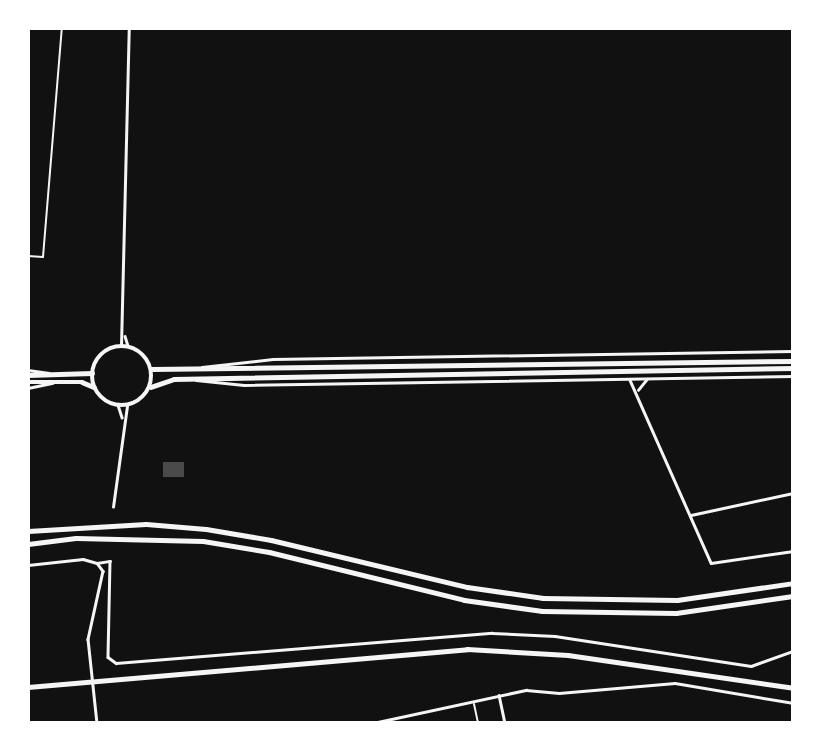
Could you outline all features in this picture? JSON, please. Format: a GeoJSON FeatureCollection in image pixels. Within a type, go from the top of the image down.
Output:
{"type":"FeatureCollection","features":[{"type":"Feature","properties":{"kind":"highway"},"geometry":{"type":"LineString","coordinates":[[28,531],[146,524],[205,529],[271,540],[467,587],[543,598],[677,600],[793,583]]}},
{"type":"Feature","properties":{"kind":"highway"},"geometry":{"type":"LineString","coordinates":[[28,544],[90,538],[203,541],[269,552],[464,600],[542,611],[676,613],[793,596]]}},
{"type":"Feature","properties":{"kind":"main road"},"geometry":{"type":"LineString","coordinates":[[151,387],[152,369],[140,351],[128,346],[121,345],[101,355],[92,373],[94,387],[104,400],[127,405],[140,400],[161,380],[186,378],[793,368]]}},
{"type":"Feature","properties":{"kind":"main road"},"geometry":{"type":"LineString","coordinates":[[152,369],[186,371],[793,361]]}},
{"type":"Feature","properties":{"kind":"main road"},"geometry":{"type":"LineString","coordinates":[[28,372],[92,373]]}},
{"type":"Feature","properties":{"kind":"main road"},"geometry":{"type":"LineString","coordinates":[[28,382],[94,387]]}},
{"type":"Feature","properties":{"kind":"main road"},"geometry":{"type":"LineString","coordinates":[[28,687],[467,649],[568,655],[793,688]]}},
{"type":"Feature","properties":{"kind":"street"},"geometry":{"type":"LineString","coordinates":[[121,345],[124,334],[129,28]]}},
{"type":"Feature","properties":{"kind":"street"},"geometry":{"type":"LineString","coordinates":[[124,334],[128,346]]}},
{"type":"Feature","properties":{"kind":"street"},"geometry":{"type":"LineString","coordinates":[[186,371],[273,359],[793,351]]}},
{"type":"Feature","properties":{"kind":"street"},"geometry":{"type":"LineString","coordinates":[[186,378],[244,385],[793,376]]}},
{"type":"Feature","properties":{"kind":"street"},"geometry":{"type":"LineString","coordinates":[[638,390],[647,378]]}},
{"type":"Feature","properties":{"kind":"street"},"geometry":{"type":"LineString","coordinates":[[628,379],[638,390],[711,564],[793,551]]}},
{"type":"Feature","properties":{"kind":"street"},"geometry":{"type":"LineString","coordinates":[[28,388],[55,382]]}},
{"type":"Feature","properties":{"kind":"street"},"geometry":{"type":"LineString","coordinates":[[118,405],[122,417]]}},
{"type":"Feature","properties":{"kind":"street"},"geometry":{"type":"LineString","coordinates":[[113,507],[122,417],[127,405]]}},
{"type":"Feature","properties":{"kind":"street"},"geometry":{"type":"LineString","coordinates":[[691,515],[793,493]]}},
{"type":"Feature","properties":{"kind":"street"},"geometry":{"type":"LineString","coordinates":[[28,565],[83,559],[97,563],[110,561],[108,657],[117,663],[492,633],[555,636],[751,666],[793,651]]}},
{"type":"Feature","properties":{"kind":"street"},"geometry":{"type":"LineString","coordinates":[[97,563],[103,584],[88,639],[97,723]]}},
{"type":"Feature","properties":{"kind":"street"},"geometry":{"type":"LineString","coordinates":[[373,723],[526,690],[559,693],[675,683],[793,703]]}},
{"type":"Feature","properties":{"kind":"street"},"geometry":{"type":"LineString","coordinates":[[499,695],[505,723]]}},
{"type":"Feature","properties":{"kind":"lane"},"geometry":{"type":"LineString","coordinates":[[28,256],[43,257],[62,28]]}},
{"type":"Feature","properties":{"kind":"lane"},"geometry":{"type":"LineString","coordinates":[[473,702],[478,723]]}},
{"type":"Feature","properties":{"kind":"building"},"geometry":{"type":"Polygon","coordinates":[[[163,462],[184,462],[184,477],[163,477],[163,462]]]}}]}
